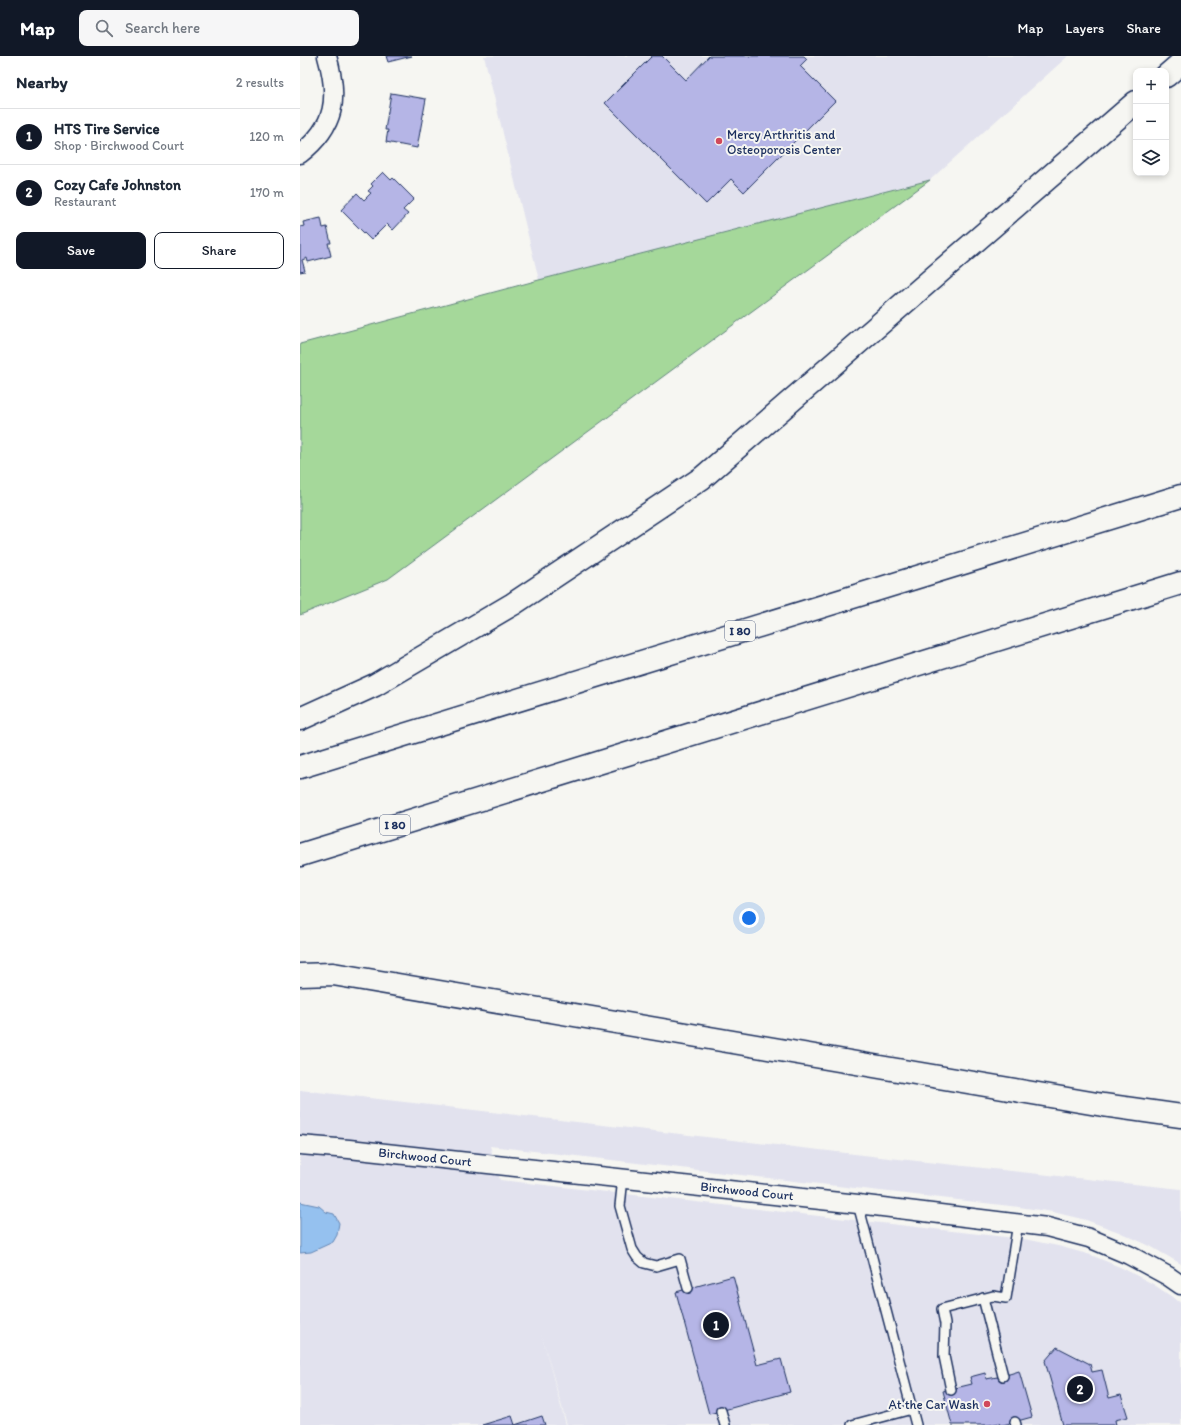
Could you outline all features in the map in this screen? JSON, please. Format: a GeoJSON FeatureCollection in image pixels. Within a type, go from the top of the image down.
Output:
{"type":"FeatureCollection","features":[{"type":"Feature","properties":{"kind":"highway"},"geometry":{"type":"LineString","coordinates":[[1169,73],[1181,62]]}},
{"type":"Feature","properties":{"kind":"highway"},"geometry":{"type":"LineString","coordinates":[[300,719],[375,685],[513,604],[702,478],[1134,104]]}},
{"type":"Feature","properties":{"kind":"highway","name":"I 80"},"geometry":{"type":"LineString","coordinates":[[300,767],[1181,496]]}},
{"type":"Feature","properties":{"kind":"highway","name":"I 80"},"geometry":{"type":"LineString","coordinates":[[300,855],[1181,583]]}},
{"type":"Feature","properties":{"kind":"highway"},"geometry":{"type":"LineString","coordinates":[[300,975],[333,974],[1095,1104],[1181,1116]]}},
{"type":"Feature","properties":{"kind":"street"},"geometry":{"type":"LineString","coordinates":[[300,154],[312,144],[324,129],[332,110],[334,89],[328,56]]}},
{"type":"Feature","properties":{"kind":"street","name":"Birchwood Court"},"geometry":{"type":"LineString","coordinates":[[300,1146],[349,1149],[623,1178],[1047,1227],[1089,1238],[1129,1255],[1168,1276],[1181,1285]]}},
{"type":"Feature","properties":{"kind":"lane"},"geometry":{"type":"LineString","coordinates":[[623,1178],[620,1206],[632,1249],[637,1257],[644,1263],[656,1266],[680,1259],[688,1288]]}},
{"type":"Feature","properties":{"kind":"lane"},"geometry":{"type":"LineString","coordinates":[[858,1204],[916,1425]]}},
{"type":"Feature","properties":{"kind":"lane"},"geometry":{"type":"LineString","coordinates":[[951,1390],[944,1356],[945,1324],[942,1309],[993,1296],[1006,1298],[1018,1223]]}},
{"type":"Feature","properties":{"kind":"lane"},"geometry":{"type":"LineString","coordinates":[[983,1298],[1003,1376]]}},
{"type":"Feature","properties":{"kind":"lane"},"geometry":{"type":"LineString","coordinates":[[852,1425],[912,1409]]}},
{"type":"Feature","properties":{"kind":"lane"},"geometry":{"type":"LineString","coordinates":[[721,1411],[725,1425]]}},
{"type":"Feature","properties":{"kind":"shaded area"},"geometry":{"type":"Polygon","coordinates":[[[484,56],[1068,56],[930,180],[539,280],[484,56]]]}},
{"type":"Feature","properties":{"kind":"shaded area"},"geometry":{"type":"Polygon","coordinates":[[[300,1090],[889,1158],[1181,1189],[1181,1264],[1150,1246],[1119,1232],[1086,1220],[1053,1212],[490,1146],[500,1180],[1024,1239],[1091,1255],[1122,1268],[1153,1284],[1181,1303],[1181,1425],[567,1425],[541,1333],[566,1425],[300,1425],[300,1090]]]}},
{"type":"Feature","properties":{"kind":"green space"},"geometry":{"type":"Polygon","coordinates":[[[930,180],[388,579],[300,615],[300,344],[539,280],[930,180]]]}},
{"type":"Feature","properties":{"kind":"water"},"geometry":{"type":"Polygon","coordinates":[[[300,1202],[319,1206],[326,1212],[334,1214],[339,1223],[337,1235],[333,1242],[311,1252],[300,1253],[300,1202]]]}},
{"type":"Feature","properties":{"kind":"building"},"geometry":{"type":"Polygon","coordinates":[[[386,56],[412,56],[388,62],[386,56]]]}},
{"type":"Feature","properties":{"kind":"building","name":"Mercy Arthritis and Osteoporosis Center"},"geometry":{"type":"Polygon","coordinates":[[[652,56],[662,56],[686,80],[709,56],[804,56],[807,59],[800,66],[835,101],[744,192],[731,179],[706,204],[605,103],[652,56]]]}},
{"type":"Feature","properties":{"kind":"building"},"geometry":{"type":"Polygon","coordinates":[[[391,93],[426,99],[417,148],[386,142],[388,130],[385,130],[391,93]]]}},
{"type":"Feature","properties":{"kind":"building"},"geometry":{"type":"Polygon","coordinates":[[[383,172],[391,180],[393,178],[414,199],[403,210],[408,214],[393,230],[387,224],[371,240],[341,210],[357,193],[364,200],[371,193],[368,191],[373,186],[371,184],[383,172]]]}},
{"type":"Feature","properties":{"kind":"building"},"geometry":{"type":"Polygon","coordinates":[[[321,218],[323,228],[327,227],[331,243],[328,243],[331,256],[308,262],[307,258],[302,260],[305,271],[300,272],[300,227],[304,226],[303,222],[321,218]]]}},
{"type":"Feature","properties":{"kind":"building"},"geometry":{"type":"Polygon","coordinates":[[[733,1276],[757,1365],[781,1359],[790,1392],[709,1414],[676,1292],[733,1276]]]}},
{"type":"Feature","properties":{"kind":"building"},"geometry":{"type":"Polygon","coordinates":[[[1057,1347],[1090,1364],[1092,1372],[1102,1370],[1109,1398],[1121,1395],[1128,1417],[1115,1420],[1116,1425],[1063,1425],[1045,1361],[1057,1347]]]}},
{"type":"Feature","properties":{"kind":"building","name":"At the Car Wash"},"geometry":{"type":"Polygon","coordinates":[[[1019,1371],[1032,1417],[1003,1425],[1000,1425],[999,1423],[989,1425],[952,1425],[943,1391],[972,1384],[970,1377],[985,1373],[986,1379],[1019,1371]]]}},
{"type":"Feature","properties":{"kind":"building"},"geometry":{"type":"Polygon","coordinates":[[[512,1416],[515,1425],[482,1425],[512,1416]]]}},
{"type":"Feature","properties":{"kind":"building"},"geometry":{"type":"Polygon","coordinates":[[[542,1416],[545,1425],[515,1425],[542,1416]]]}},
{"type":"Feature","properties":{"kind":"place","name":"Mercy Arthritis and Osteoporosis Center"},"geometry":{"type":"Point","coordinates":[719,141]}},
{"type":"Feature","properties":{"kind":"place","name":"HTS Tire Service"},"geometry":{"type":"Point","coordinates":[716,1325]}},
{"type":"Feature","properties":{"kind":"place","name":"Cozy Cafe Johnston"},"geometry":{"type":"Point","coordinates":[1080,1389]}},
{"type":"Feature","properties":{"kind":"place","name":"At the Car Wash"},"geometry":{"type":"Point","coordinates":[987,1404]}}]}
